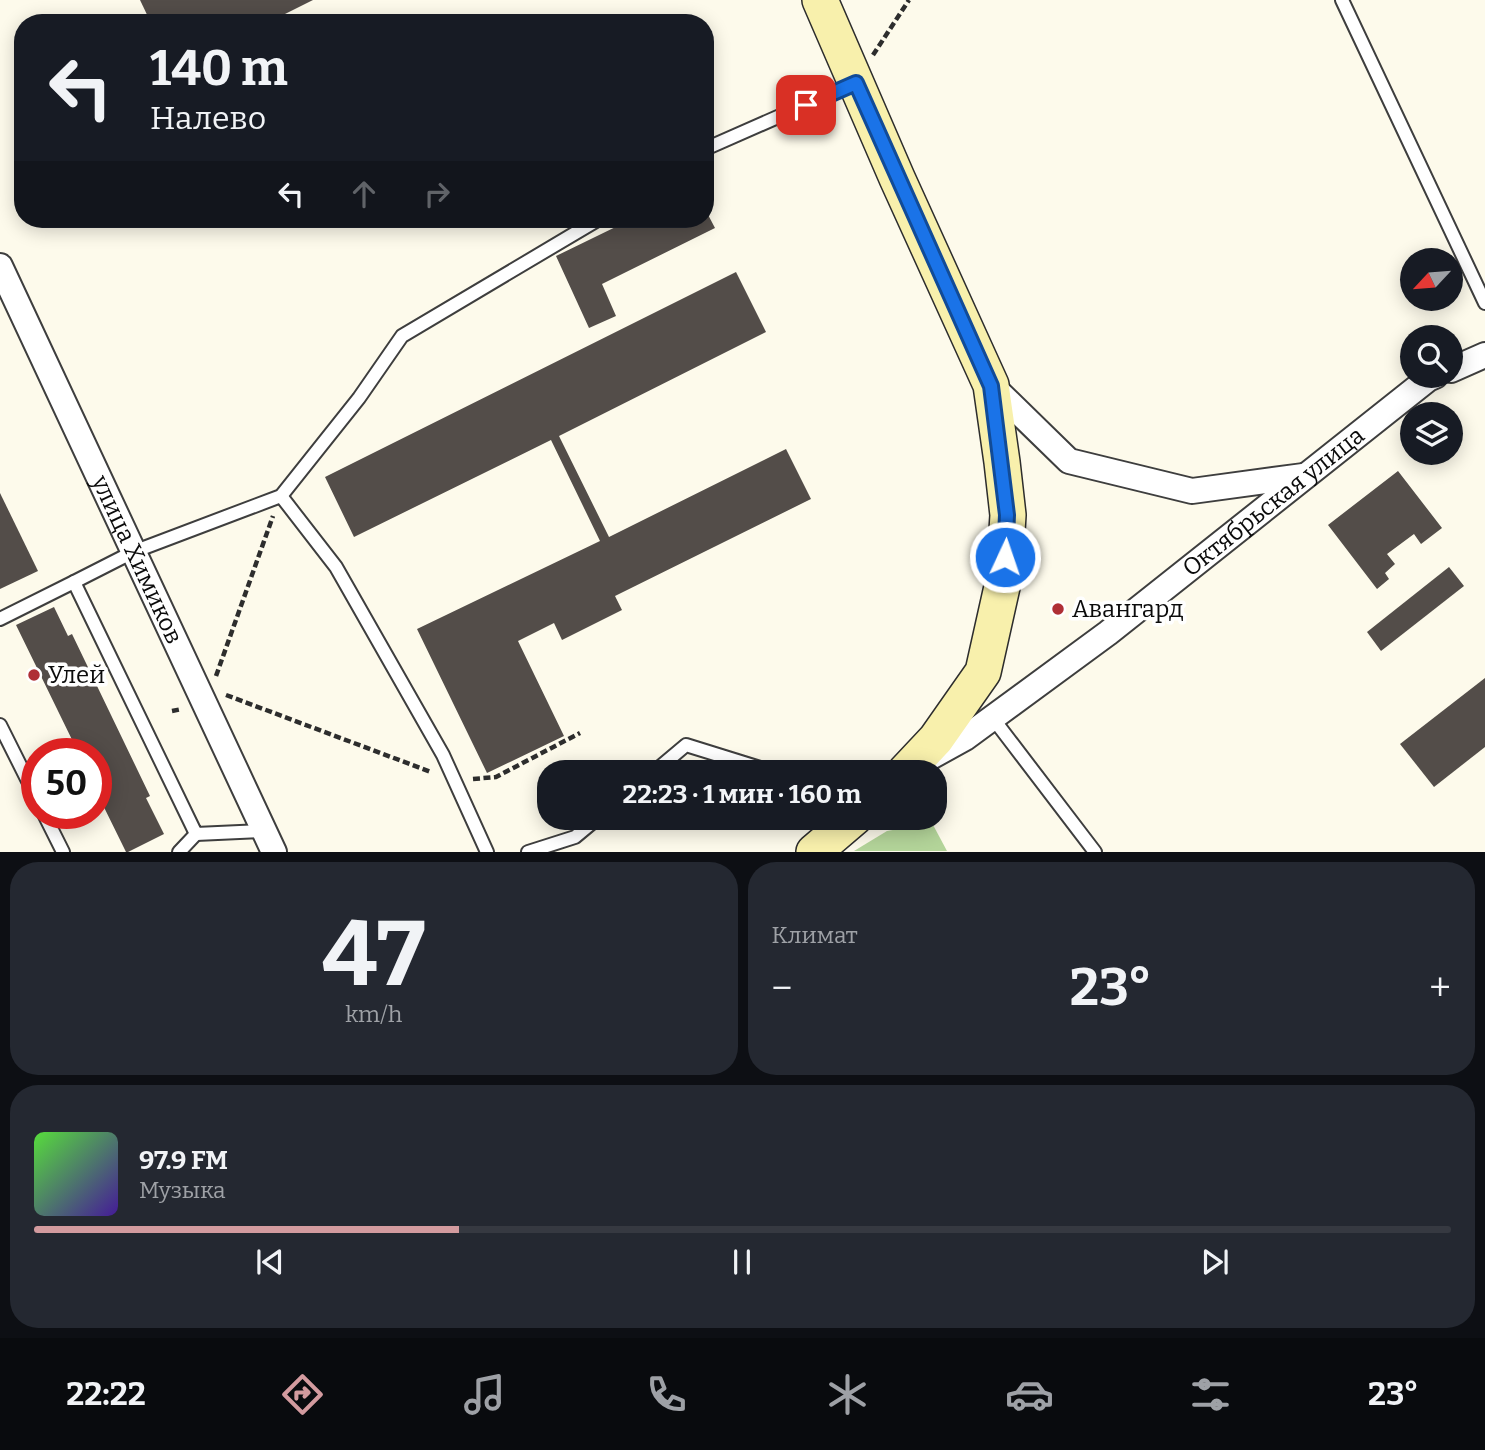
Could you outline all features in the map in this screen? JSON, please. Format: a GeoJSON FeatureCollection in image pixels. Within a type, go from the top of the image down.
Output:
{"type":"FeatureCollection","features":[{"type":"Feature","properties":{"kind":"main road","name":"Октябрьская улица"},"geometry":{"type":"LineString","coordinates":[[820,0],[991,386],[1007,515],[1004,578],[983,672],[936,739],[916,760]]}},
{"type":"Feature","properties":{"kind":"main road"},"geometry":{"type":"LineString","coordinates":[[814,852],[840,830]]}},
{"type":"Feature","properties":{"kind":"street","name":"улица Химиков"},"geometry":{"type":"LineString","coordinates":[[0,266],[5,290],[133,552],[269,841]]}},
{"type":"Feature","properties":{"kind":"street"},"geometry":{"type":"LineString","coordinates":[[1463,365],[1485,355]]}},
{"type":"Feature","properties":{"kind":"street"},"geometry":{"type":"LineString","coordinates":[[991,386],[1069,461],[1192,491],[1304,476]]}},
{"type":"Feature","properties":{"kind":"street","name":"Октябрьская улица"},"geometry":{"type":"LineString","coordinates":[[926,760],[965,738],[1108,633],[1416,388]]}},
{"type":"Feature","properties":{"kind":"lane"},"geometry":{"type":"LineString","coordinates":[[1342,0],[1485,303]]}},
{"type":"Feature","properties":{"kind":"lane"},"geometry":{"type":"LineString","coordinates":[[714,145],[856,83]]}},
{"type":"Feature","properties":{"kind":"lane"},"geometry":{"type":"LineString","coordinates":[[0,619],[133,552],[281,496],[359,398],[402,336],[584,228]]}},
{"type":"Feature","properties":{"kind":"lane"},"geometry":{"type":"LineString","coordinates":[[281,496],[337,567],[443,755],[486,852]]}},
{"type":"Feature","properties":{"kind":"lane"},"geometry":{"type":"LineString","coordinates":[[74,582],[196,834]]}},
{"type":"Feature","properties":{"kind":"lane"},"geometry":{"type":"LineString","coordinates":[[992,717],[1095,852]]}},
{"type":"Feature","properties":{"kind":"lane"},"geometry":{"type":"LineString","coordinates":[[0,725],[21,767]]}},
{"type":"Feature","properties":{"kind":"lane"},"geometry":{"type":"LineString","coordinates":[[668,760],[686,745],[734,760]]}},
{"type":"Feature","properties":{"kind":"lane"},"geometry":{"type":"LineString","coordinates":[[52,829],[63,852]]}},
{"type":"Feature","properties":{"kind":"lane"},"geometry":{"type":"LineString","coordinates":[[528,852],[575,837],[583,830]]}},
{"type":"Feature","properties":{"kind":"lane"},"geometry":{"type":"LineString","coordinates":[[196,834],[269,841]]}},
{"type":"Feature","properties":{"kind":"lane"},"geometry":{"type":"LineString","coordinates":[[179,852],[196,834]]}},
{"type":"Feature","properties":{"kind":"path"},"geometry":{"type":"LineString","coordinates":[[856,83],[909,0]]}},
{"type":"Feature","properties":{"kind":"path"},"geometry":{"type":"LineString","coordinates":[[216,677],[281,496]]}},
{"type":"Feature","properties":{"kind":"path"},"geometry":{"type":"LineString","coordinates":[[224,694],[455,781],[496,777],[580,733]]}},
{"type":"Feature","properties":{"kind":"green space"},"geometry":{"type":"Polygon","coordinates":[[[936,830],[947,851],[854,851],[887,831],[936,830]]]}},
{"type":"Feature","properties":{"kind":"building"},"geometry":{"type":"Polygon","coordinates":[[[140,0],[313,0],[285,14],[147,14],[140,0]]]}},
{"type":"Feature","properties":{"kind":"building"},"geometry":{"type":"Polygon","coordinates":[[[614,228],[715,228],[602,284],[616,316],[589,328],[556,256],[614,228]]]}},
{"type":"Feature","properties":{"kind":"building"},"geometry":{"type":"Polygon","coordinates":[[[736,272],[766,332],[559,436],[609,537],[786,449],[811,499],[615,596],[622,610],[562,640],[554,623],[518,641],[564,736],[487,773],[417,629],[600,541],[551,440],[354,537],[325,477],[736,272]]]}},
{"type":"Feature","properties":{"kind":"building"},"geometry":{"type":"Polygon","coordinates":[[[1398,471],[1442,528],[1421,544],[1414,534],[1387,554],[1395,564],[1385,573],[1389,579],[1377,589],[1328,525],[1398,471]]]}},
{"type":"Feature","properties":{"kind":"building"},"geometry":{"type":"Polygon","coordinates":[[[0,493],[38,571],[0,589],[0,493]]]}},
{"type":"Feature","properties":{"kind":"building"},"geometry":{"type":"Polygon","coordinates":[[[1449,567],[1464,586],[1381,651],[1367,632],[1449,567]]]}},
{"type":"Feature","properties":{"kind":"building"},"geometry":{"type":"Polygon","coordinates":[[[54,607],[68,636],[72,634],[150,796],[146,798],[164,834],[126,852],[112,824],[112,738],[71,738],[16,625],[54,607]]]}},
{"type":"Feature","properties":{"kind":"building"},"geometry":{"type":"Polygon","coordinates":[[[1485,678],[1485,747],[1434,787],[1400,744],[1485,678]]]}},
{"type":"Feature","properties":{"kind":"place","name":"Авангард"},"geometry":{"type":"Point","coordinates":[1058,609]}},
{"type":"Feature","properties":{"kind":"place","name":"Улей"},"geometry":{"type":"Point","coordinates":[34,675]}},
{"type":"Feature","properties":{"kind":"route"},"geometry":{"type":"LineString","coordinates":[[806,105],[856,83],[991,386],[1007,515],[1005,557]]}}]}
